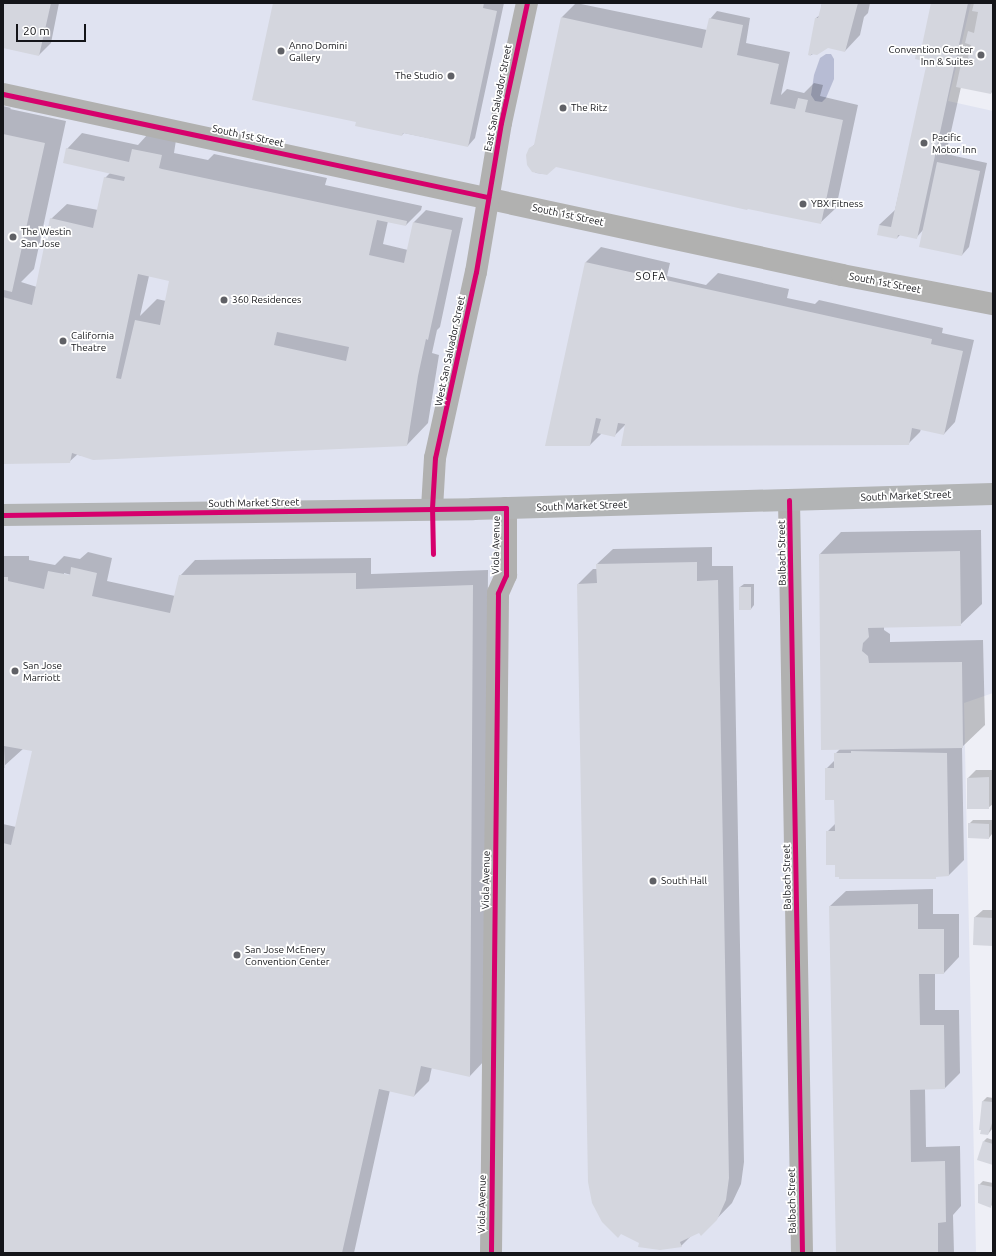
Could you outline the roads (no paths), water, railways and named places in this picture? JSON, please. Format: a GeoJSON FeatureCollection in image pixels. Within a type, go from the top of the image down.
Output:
{"type":"FeatureCollection","features":[{"type":"Feature","properties":{"kind":"main road","name":"South Market Street"},"geometry":{"type":"LineString","coordinates":[[3,515],[506,508],[993,494]]}},
{"type":"Feature","properties":{"kind":"street","name":"East San Salvador Street"},"geometry":{"type":"LineString","coordinates":[[488,197],[500,123],[527,3]]}},
{"type":"Feature","properties":{"kind":"street","name":"South 1st Street"},"geometry":{"type":"LineString","coordinates":[[3,94],[488,197],[842,275],[993,304]]}},
{"type":"Feature","properties":{"kind":"street","name":"West San Salvador Street"},"geometry":{"type":"LineString","coordinates":[[432,508],[435,458],[473,285],[488,197]]}},
{"type":"Feature","properties":{"kind":"street","name":"Balbach Street"},"geometry":{"type":"LineString","coordinates":[[789,500],[802,1253]]}},
{"type":"Feature","properties":{"kind":"street","name":"Viola Avenue"},"geometry":{"type":"LineString","coordinates":[[491,1253],[498,593],[506,575],[506,508]]}},
{"type":"Feature","properties":{"kind":"water"},"geometry":{"type":"Polygon","coordinates":[[[826,54],[831,54],[834,59],[834,79],[826,98],[822,102],[815,101],[811,95],[814,75],[820,58],[826,54]]]}},
{"type":"Feature","properties":{"kind":"place","name":"Anno Domini Gallery"},"geometry":{"type":"Point","coordinates":[281,51]}},
{"type":"Feature","properties":{"kind":"place","name":"Convention Center Inn & Suites"},"geometry":{"type":"Point","coordinates":[981,55]}},
{"type":"Feature","properties":{"kind":"place","name":"The Studio"},"geometry":{"type":"Point","coordinates":[451,76]}},
{"type":"Feature","properties":{"kind":"place","name":"The Ritz"},"geometry":{"type":"Point","coordinates":[563,108]}},
{"type":"Feature","properties":{"kind":"place","name":"Pacific Motor Inn"},"geometry":{"type":"Point","coordinates":[924,143]}},
{"type":"Feature","properties":{"kind":"place","name":"YBX Fitness"},"geometry":{"type":"Point","coordinates":[803,204]}},
{"type":"Feature","properties":{"kind":"place","name":"The Westin San Jose"},"geometry":{"type":"Point","coordinates":[13,237]}},
{"type":"Feature","properties":{"kind":"place","name":"360 Residences"},"geometry":{"type":"Point","coordinates":[224,300]}},
{"type":"Feature","properties":{"kind":"place","name":"California Theatre"},"geometry":{"type":"Point","coordinates":[63,341]}},
{"type":"Feature","properties":{"kind":"place","name":"San Jose Marriott"},"geometry":{"type":"Point","coordinates":[15,671]}},
{"type":"Feature","properties":{"kind":"place","name":"South Hall"},"geometry":{"type":"Point","coordinates":[653,881]}},
{"type":"Feature","properties":{"kind":"place","name":"San Jose McEnery Convention Center"},"geometry":{"type":"Point","coordinates":[237,955]}},
{"type":"Feature","properties":{"kind":"district","name":"SOFA"},"geometry":{"type":"Point","coordinates":[651,276]}}]}
